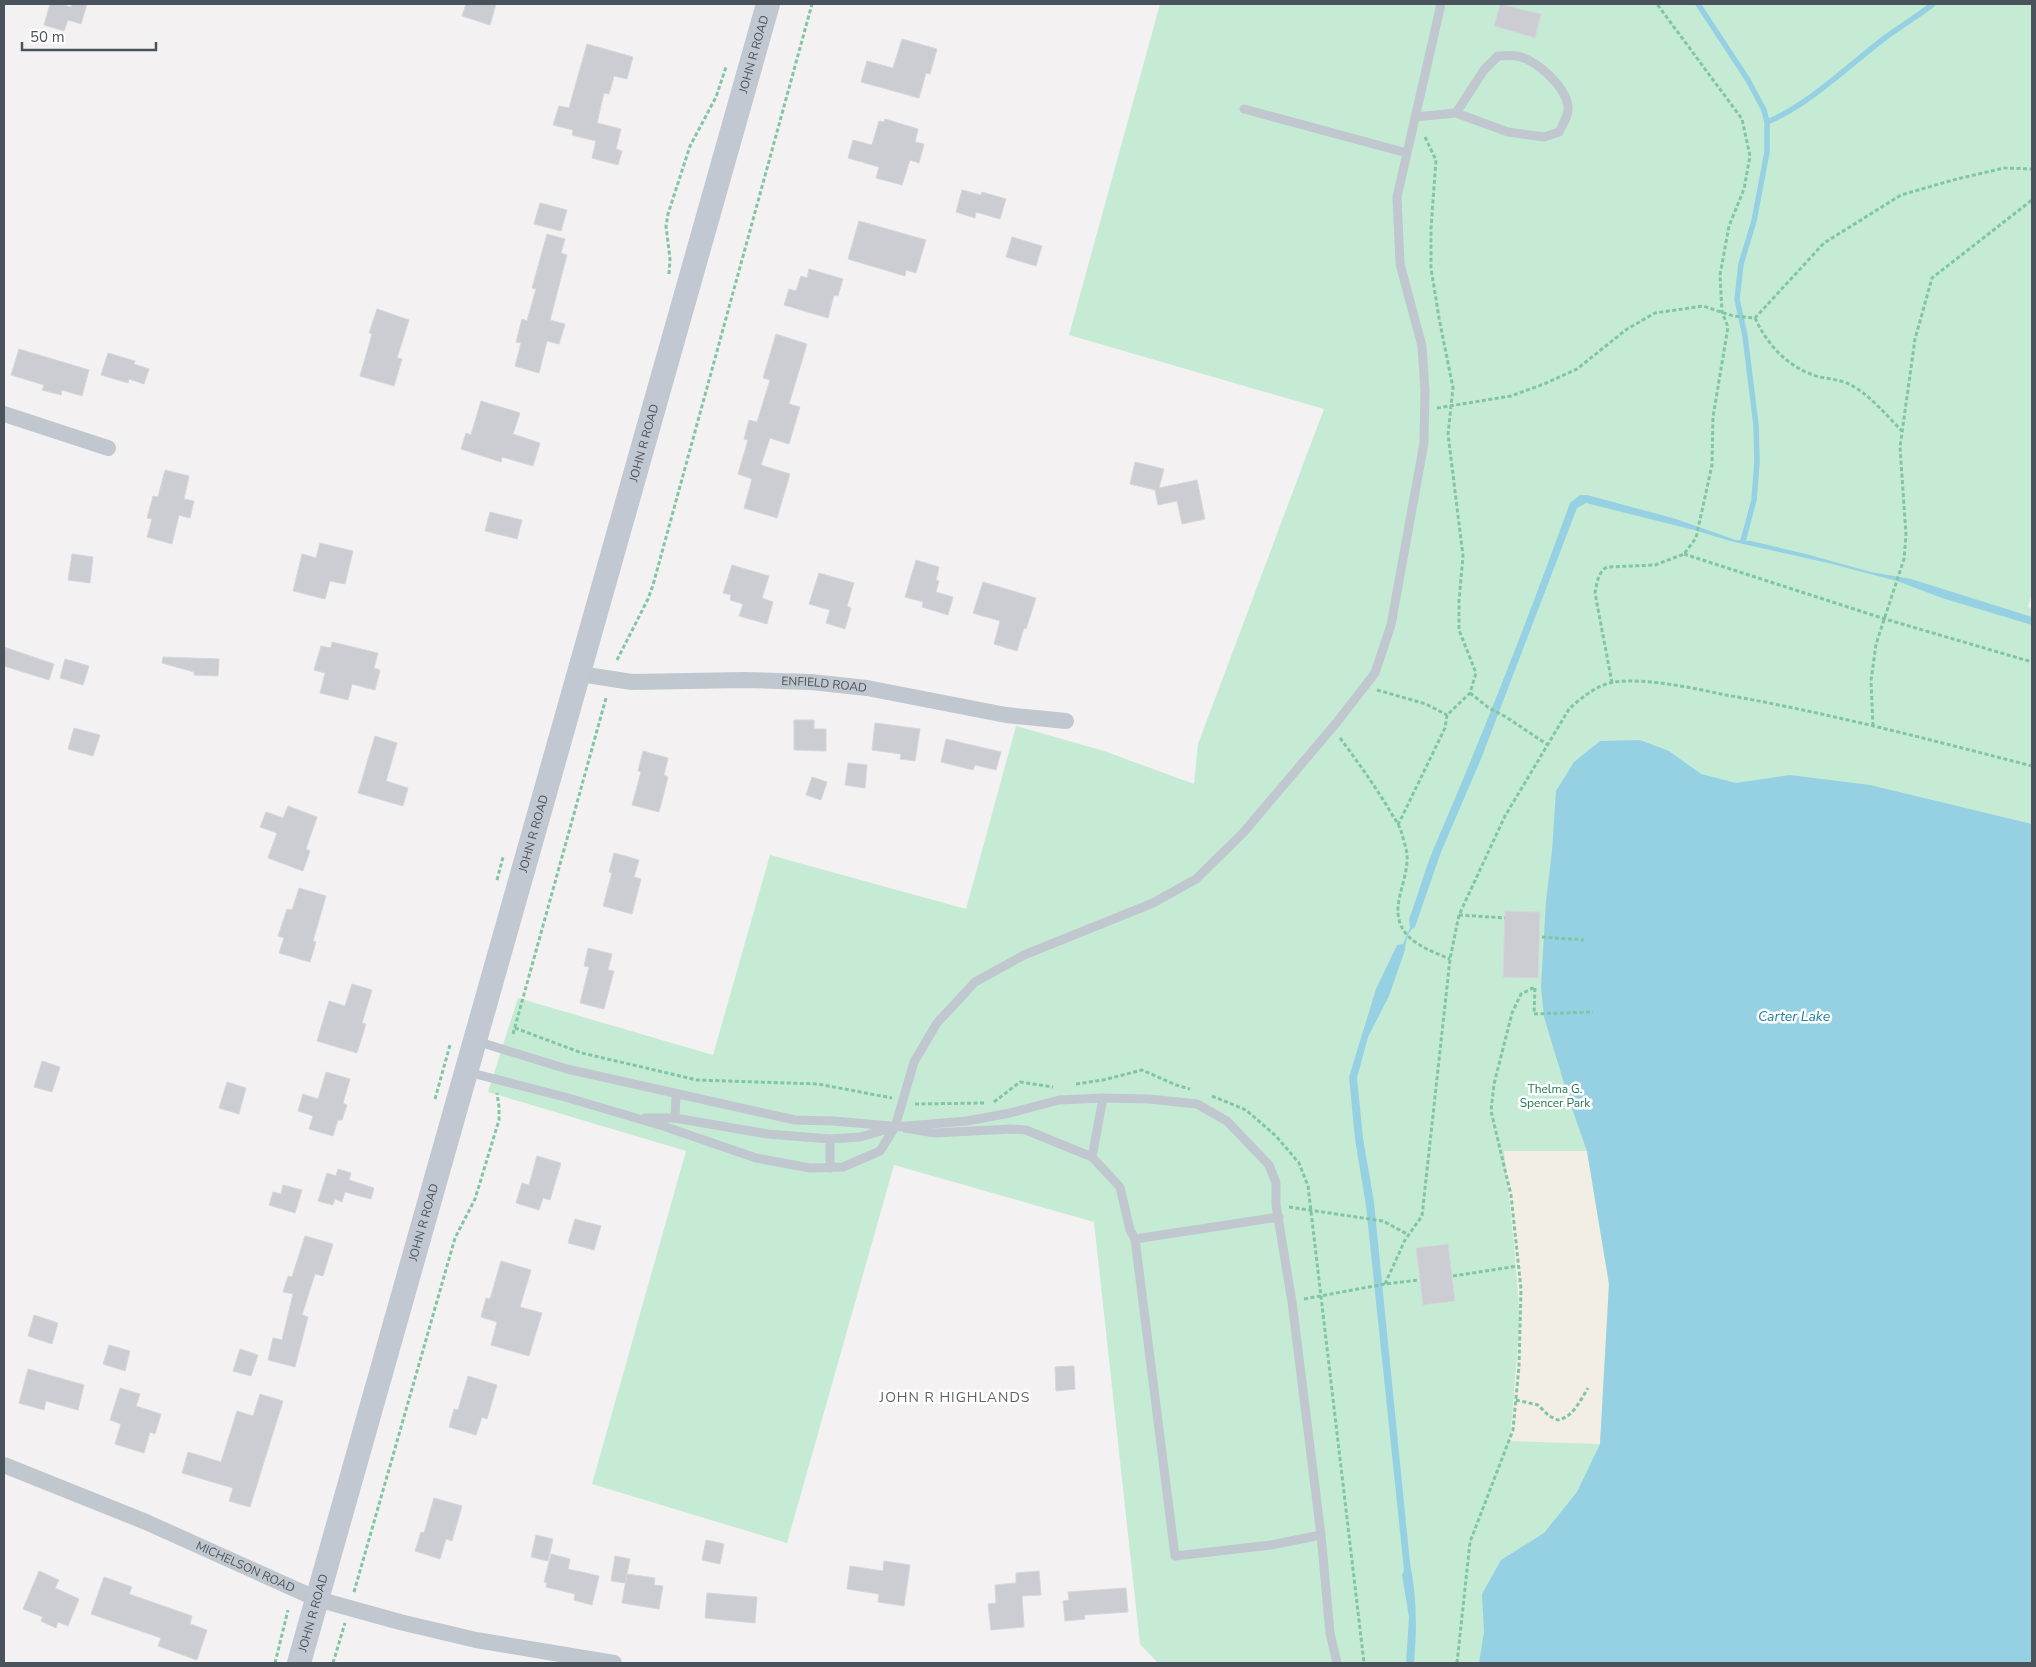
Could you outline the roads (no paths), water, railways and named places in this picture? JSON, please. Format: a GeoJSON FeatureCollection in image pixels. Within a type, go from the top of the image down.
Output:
{"type":"FeatureCollection","features":[{"type":"Feature","properties":{"kind":"main road","name":"JOHN R ROAD"},"geometry":{"type":"LineString","coordinates":[[299,1663],[768,4]]}},
{"type":"Feature","properties":{"kind":"street"},"geometry":{"type":"LineString","coordinates":[[4,414],[108,448]]}},
{"type":"Feature","properties":{"kind":"street","name":"ENFIELD ROAD"},"geometry":{"type":"LineString","coordinates":[[580,674],[632,682],[744,680],[811,682],[867,688],[1006,715],[1066,721]]}},
{"type":"Feature","properties":{"kind":"street","name":"MICHELSON ROAD"},"geometry":{"type":"LineString","coordinates":[[4,1465],[146,1522],[317,1599],[400,1622],[476,1640],[614,1663]]}},
{"type":"Feature","properties":{"kind":"lane"},"geometry":{"type":"LineString","coordinates":[[467,1072],[565,1096],[756,1158],[810,1168],[843,1167],[880,1151],[895,1127],[914,1062],[937,1023],[975,982],[1024,955],[1153,903],[1196,879],[1243,833],[1332,728],[1374,673],[1391,625],[1424,443],[1422,346],[1400,264],[1397,197],[1441,4]]}},
{"type":"Feature","properties":{"kind":"lane"},"geometry":{"type":"LineString","coordinates":[[1415,117],[1456,113],[1508,132],[1544,137],[1559,132],[1566,119],[1568,107],[1561,88],[1544,70],[1519,56],[1498,56],[1484,70],[1456,113]]}},
{"type":"Feature","properties":{"kind":"lane"},"geometry":{"type":"LineString","coordinates":[[1244,109],[1407,153]]}},
{"type":"Feature","properties":{"kind":"lane"},"geometry":{"type":"LineString","coordinates":[[476,1041],[568,1069],[795,1120],[834,1121],[934,1133],[1026,1130],[1092,1158],[1120,1186],[1130,1230],[1134,1239],[1175,1556],[1271,1545],[1321,1535]]}},
{"type":"Feature","properties":{"kind":"lane"},"geometry":{"type":"LineString","coordinates":[[675,1118],[676,1094]]}},
{"type":"Feature","properties":{"kind":"lane"},"geometry":{"type":"LineString","coordinates":[[1092,1158],[1103,1098]]}},
{"type":"Feature","properties":{"kind":"lane"},"geometry":{"type":"LineString","coordinates":[[637,1119],[675,1118],[768,1134],[830,1139],[860,1137],[895,1127],[967,1121],[1010,1114],[1060,1100],[1149,1098],[1197,1104],[1227,1121],[1270,1165],[1276,1183],[1276,1205],[1292,1302],[1321,1535],[1330,1633],[1337,1663]]}},
{"type":"Feature","properties":{"kind":"lane"},"geometry":{"type":"LineString","coordinates":[[830,1139],[830,1168]]}},
{"type":"Feature","properties":{"kind":"lane"},"geometry":{"type":"LineString","coordinates":[[1134,1239],[1279,1217]]}},
{"type":"Feature","properties":{"kind":"water"},"geometry":{"type":"Polygon","coordinates":[[[1580,495],[1587,495],[1676,519],[1736,540],[1751,541],[1871,572],[1911,579],[2032,617],[2032,625],[1942,598],[1897,581],[1828,563],[1730,541],[1586,503],[1577,508],[1481,759],[1441,852],[1415,927],[1407,937],[1405,950],[1389,996],[1368,1037],[1357,1078],[1363,1138],[1374,1202],[1415,1601],[1414,1663],[1406,1663],[1409,1617],[1402,1575],[1404,1570],[1366,1206],[1355,1139],[1349,1077],[1376,989],[1397,945],[1403,944],[1410,928],[1409,919],[1430,857],[1505,676],[1570,503],[1580,495]]]}},
{"type":"Feature","properties":{"kind":"water","name":"Carter Lake"},"geometry":{"type":"Polygon","coordinates":[[[1640,740],[1669,751],[1701,774],[1736,783],[1790,775],[1870,785],[2032,824],[2032,1663],[1479,1663],[1484,1632],[1482,1594],[1501,1560],[1544,1533],[1577,1492],[1600,1444],[1609,1284],[1587,1151],[1570,1103],[1544,1017],[1541,986],[1546,901],[1556,791],[1574,762],[1600,741],[1640,740]]]}},
{"type":"Feature","properties":{"kind":"waterway"},"geometry":{"type":"LineString","coordinates":[[1698,4],[1748,80],[1764,110],[1767,122],[1767,152],[1754,221],[1741,264],[1737,299],[1745,336],[1756,425],[1757,462],[1754,500],[1743,541]]}},
{"type":"Feature","properties":{"kind":"waterway"},"geometry":{"type":"LineString","coordinates":[[1767,122],[1783,115],[1813,95],[1886,37],[1933,4]]}},
{"type":"Feature","properties":{"kind":"district","name":"JOHN R HIGHLANDS"},"geometry":{"type":"Point","coordinates":[955,1397]}},
{"type":"Feature","properties":{"kind":"park label","name":"Thelma G. Spencer Park"},"geometry":{"type":"Point","coordinates":[1555,1096]}}]}
